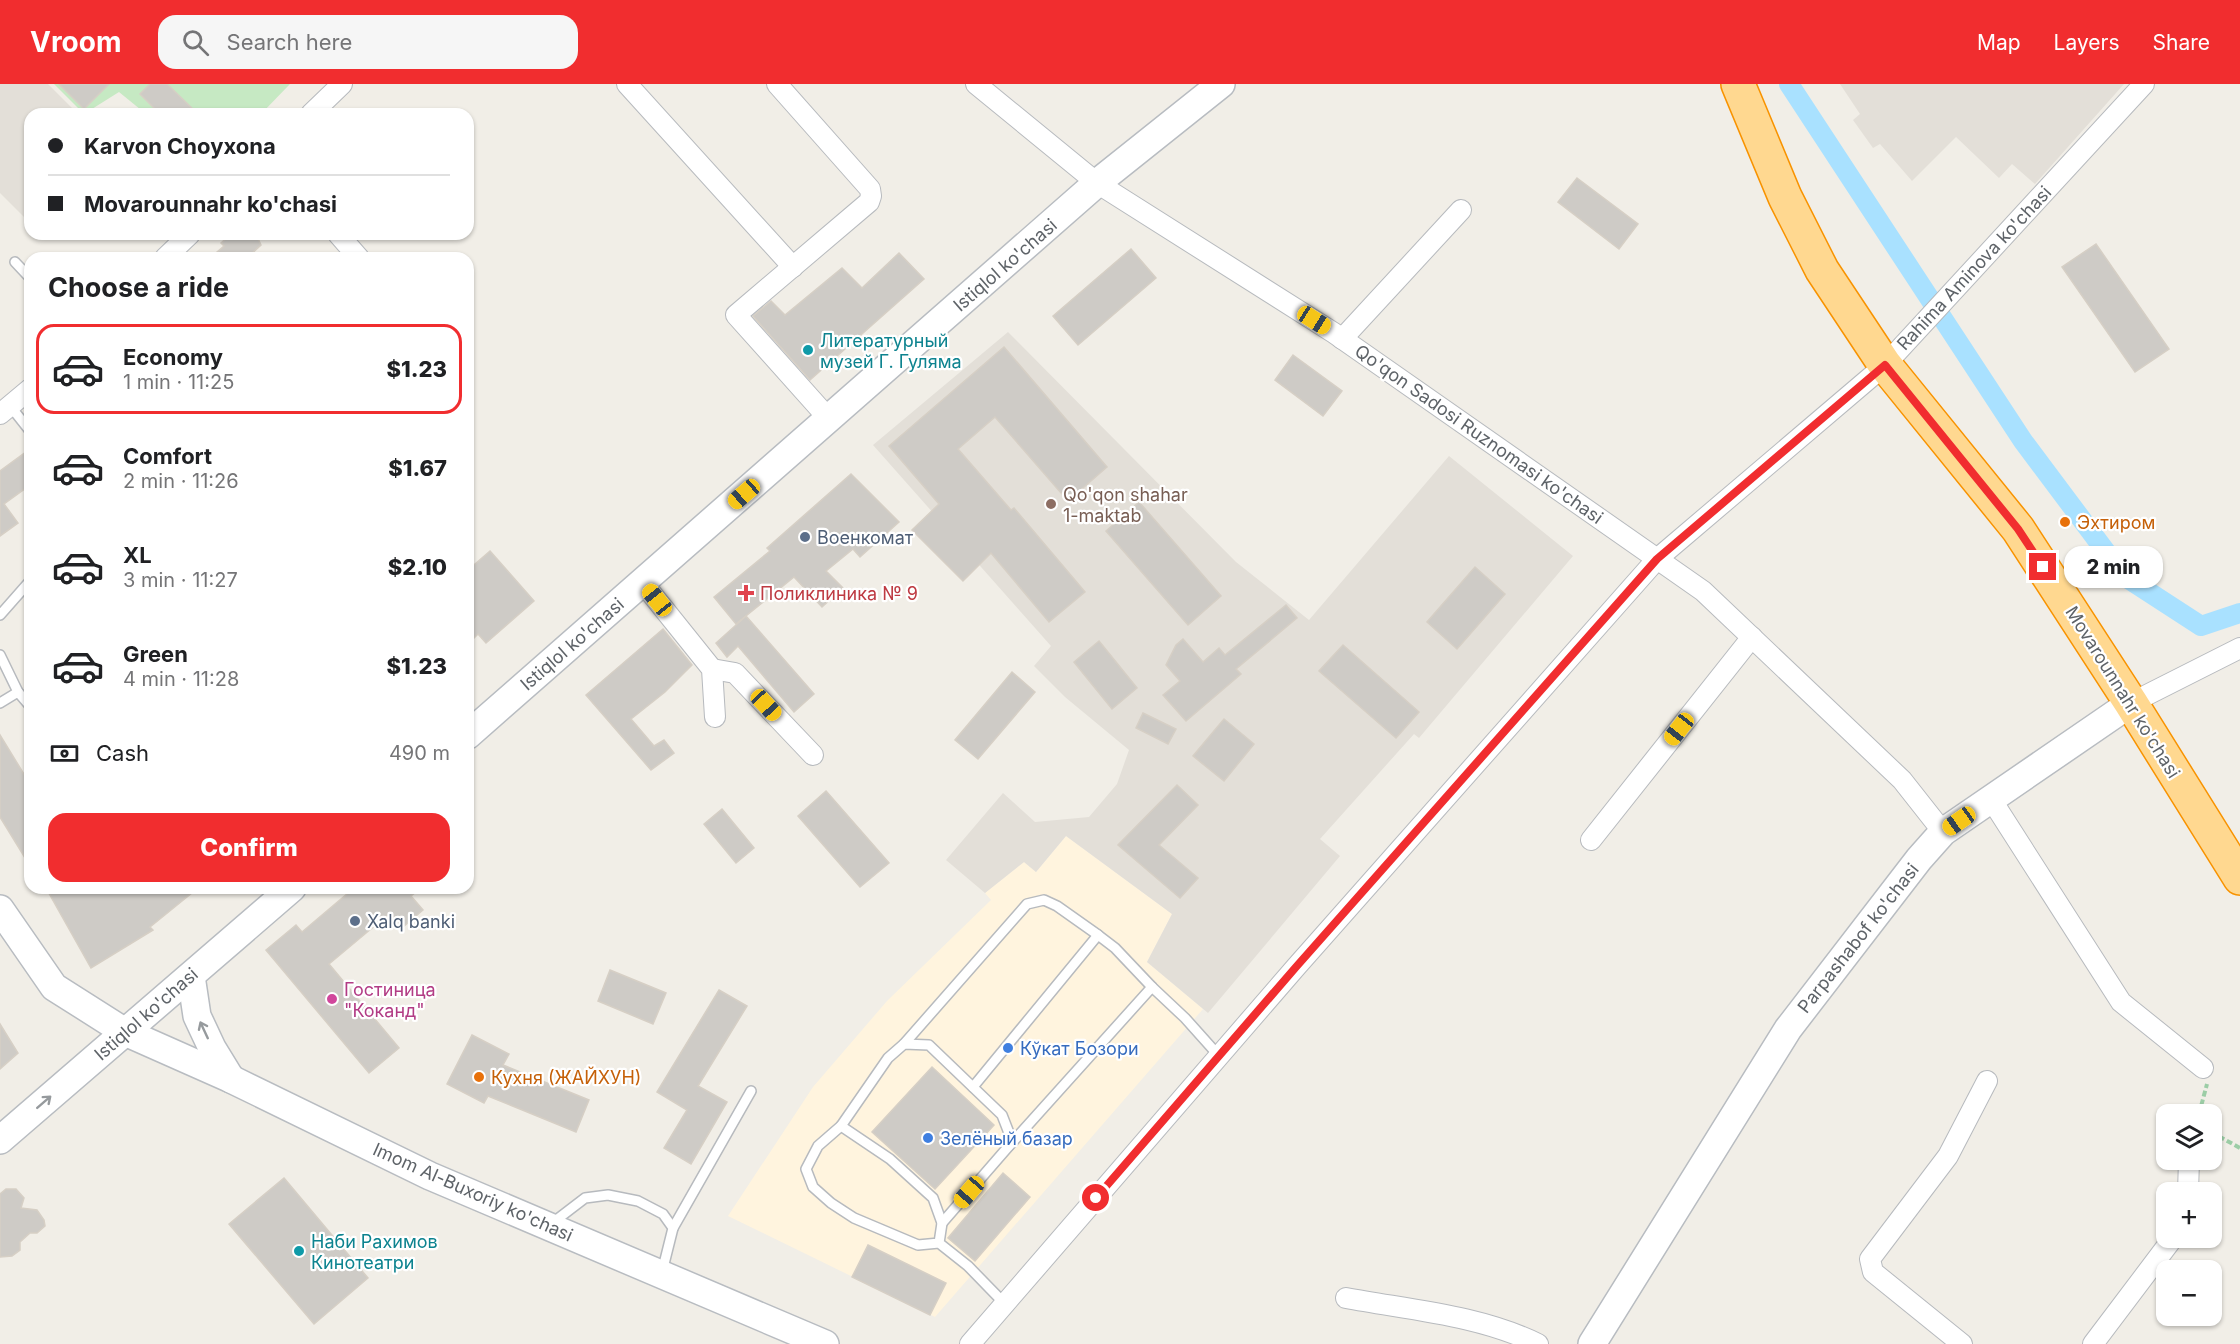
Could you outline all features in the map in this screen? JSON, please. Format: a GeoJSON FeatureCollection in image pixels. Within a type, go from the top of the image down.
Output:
{"type":"FeatureCollection","features":[{"type":"Feature","properties":{"kind":"highway","name":"Movarounnahr ko'chasi"},"geometry":{"type":"LineString","coordinates":[[1738,84],[1785,196],[1822,270],[1885,365],[2018,529],[2131,703],[2240,878]]}},
{"type":"Feature","properties":{"kind":"main road","name":"Istiqlol ko'chasi"},"geometry":{"type":"LineString","coordinates":[[474,730],[1097,183],[1221,84]]}},
{"type":"Feature","properties":{"kind":"main road","name":"Parpashabof ko'chasi"},"geometry":{"type":"LineString","coordinates":[[1592,1344],[1788,1029],[1919,859],[1943,832],[2131,703]]}},
{"type":"Feature","properties":{"kind":"main road","name":"Istiqlol ko'chasi"},"geometry":{"type":"LineString","coordinates":[[0,1140],[285,894]]}},
{"type":"Feature","properties":{"kind":"main road","name":"Imom Al-Buxoriy ko'chasi"},"geometry":{"type":"LineString","coordinates":[[0,909],[54,987],[125,1032],[231,1079],[430,1176],[825,1344]]}},
{"type":"Feature","properties":{"kind":"main road"},"geometry":{"type":"LineString","coordinates":[[191,976],[197,1016],[212,1048],[231,1079]]}},
{"type":"Feature","properties":{"kind":"street"},"geometry":{"type":"LineString","coordinates":[[317,108],[342,84]]}},
{"type":"Feature","properties":{"kind":"street"},"geometry":{"type":"LineString","coordinates":[[627,84],[793,267]]}},
{"type":"Feature","properties":{"kind":"street"},"geometry":{"type":"LineString","coordinates":[[777,84],[870,189],[872,196],[869,202],[736,315],[829,419]]}},
{"type":"Feature","properties":{"kind":"street","name":"Qo'qon Sadosi Ruznomasi ko'chasi"},"geometry":{"type":"LineString","coordinates":[[976,84],[1097,183],[1342,339],[1703,591],[1902,780],[1943,832]]}},
{"type":"Feature","properties":{"kind":"street","name":"Rahima Aminova ko'chasi"},"geometry":{"type":"LineString","coordinates":[[970,1344],[1219,1056],[1657,559],[1885,365],[2144,84]]}},
{"type":"Feature","properties":{"kind":"street"},"geometry":{"type":"LineString","coordinates":[[1342,339],[1461,210]]}},
{"type":"Feature","properties":{"kind":"street"},"geometry":{"type":"LineString","coordinates":[[171,252],[183,240]]}},
{"type":"Feature","properties":{"kind":"street"},"geometry":{"type":"LineString","coordinates":[[343,240],[354,252]]}},
{"type":"Feature","properties":{"kind":"street"},"geometry":{"type":"LineString","coordinates":[[6,411],[24,394]]}},
{"type":"Feature","properties":{"kind":"street"},"geometry":{"type":"LineString","coordinates":[[643,583],[711,669],[715,717]]}},
{"type":"Feature","properties":{"kind":"street"},"geometry":{"type":"LineString","coordinates":[[1591,840],[1752,638]]}},
{"type":"Feature","properties":{"kind":"street","name":"Parpashabof ko'chasi"},"geometry":{"type":"LineString","coordinates":[[2131,703],[2240,648]]}},
{"type":"Feature","properties":{"kind":"street"},"geometry":{"type":"LineString","coordinates":[[711,669],[735,673],[813,754]]}},
{"type":"Feature","properties":{"kind":"street"},"geometry":{"type":"LineString","coordinates":[[1991,799],[2121,1002],[2203,1068]]}},
{"type":"Feature","properties":{"kind":"street"},"geometry":{"type":"LineString","coordinates":[[1962,1344],[1873,1272],[1870,1258],[1948,1156],[1987,1081]]}},
{"type":"Feature","properties":{"kind":"street"},"geometry":{"type":"LineString","coordinates":[[2093,1344],[2165,1248]]}},
{"type":"Feature","properties":{"kind":"street"},"geometry":{"type":"LineString","coordinates":[[1346,1298],[1488,1324],[1518,1334],[1538,1344]]}},
{"type":"Feature","properties":{"kind":"lane"},"geometry":{"type":"LineString","coordinates":[[15,262],[24,272]]}},
{"type":"Feature","properties":{"kind":"lane"},"geometry":{"type":"LineString","coordinates":[[6,411],[24,426]]}},
{"type":"Feature","properties":{"kind":"lane"},"geometry":{"type":"LineString","coordinates":[[0,615],[24,588]]}},
{"type":"Feature","properties":{"kind":"lane"},"geometry":{"type":"LineString","coordinates":[[0,655],[18,692],[24,699]]}},
{"type":"Feature","properties":{"kind":"lane"},"geometry":{"type":"LineString","coordinates":[[0,703],[18,692]]}},
{"type":"Feature","properties":{"kind":"lane"},"geometry":{"type":"LineString","coordinates":[[1005,1304],[968,1266],[939,1243],[918,1245],[854,1218],[831,1203],[813,1187],[806,1169],[818,1146],[841,1126],[888,1058],[904,1044],[1027,904],[1044,900],[1057,906],[1116,948],[1219,1056]]}},
{"type":"Feature","properties":{"kind":"lane"},"geometry":{"type":"LineString","coordinates":[[973,1087],[1098,935]]}},
{"type":"Feature","properties":{"kind":"lane"},"geometry":{"type":"LineString","coordinates":[[942,1223],[1008,1146],[1152,987]]}},
{"type":"Feature","properties":{"kind":"lane"},"geometry":{"type":"LineString","coordinates":[[904,1044],[929,1045],[1002,1115],[1010,1133],[1008,1146]]}},
{"type":"Feature","properties":{"kind":"lane"},"geometry":{"type":"LineString","coordinates":[[661,1274],[674,1228],[751,1091]]}},
{"type":"Feature","properties":{"kind":"lane"},"geometry":{"type":"LineString","coordinates":[[841,1126],[890,1159],[933,1198],[942,1223],[939,1243]]}},
{"type":"Feature","properties":{"kind":"lane"},"geometry":{"type":"LineString","coordinates":[[549,1226],[585,1198],[608,1195],[638,1201],[663,1214],[674,1228]]}},
{"type":"Feature","properties":{"kind":"path"},"geometry":{"type":"LineString","coordinates":[[2202,1104],[2208,1086],[2203,1068]]}},
{"type":"Feature","properties":{"kind":"path"},"geometry":{"type":"LineString","coordinates":[[2222,1138],[2240,1148]]}},
{"type":"Feature","properties":{"kind":"shaded area"},"geometry":{"type":"Polygon","coordinates":[[[0,84],[48,84],[72,108],[24,108],[24,217],[0,193],[0,84]]]}},
{"type":"Feature","properties":{"kind":"shaded area"},"geometry":{"type":"Polygon","coordinates":[[[1840,84],[2124,84],[2035,184],[2012,164],[1999,178],[1956,137],[1912,181],[1880,144],[1873,148],[1853,120],[1860,114],[1840,84]]]}},
{"type":"Feature","properties":{"kind":"shaded area"},"geometry":{"type":"Polygon","coordinates":[[[1008,332],[1236,562],[1309,620],[1449,456],[1573,556],[1419,738],[1414,734],[1320,839],[1340,856],[1208,1013],[1147,962],[1172,914],[1066,836],[1036,872],[1024,862],[985,893],[946,860],[1003,793],[1035,822],[1089,817],[1117,784],[1129,750],[1065,697],[1034,666],[1051,646],[873,445],[1008,332]]]}},
{"type":"Feature","properties":{"kind":"shaded area","name":"Кўкат Бозори"},"geometry":{"type":"Polygon","coordinates":[[[1066,836],[1172,914],[1147,962],[1203,1009],[935,1317],[728,1216],[813,1087],[887,1001],[991,900],[985,893],[1024,862],[1036,872],[1066,836]]]}},
{"type":"Feature","properties":{"kind":"green space"},"geometry":{"type":"Polygon","coordinates":[[[54,84],[290,84],[267,108],[139,108],[119,92],[94,108],[78,108],[54,84]]]}},
{"type":"Feature","properties":{"kind":"building"},"geometry":{"type":"Polygon","coordinates":[[[59,84],[109,84],[85,108],[59,84]]]}},
{"type":"Feature","properties":{"kind":"building"},"geometry":{"type":"Polygon","coordinates":[[[150,84],[167,84],[192,108],[154,108],[140,94],[150,84]]]}},
{"type":"Feature","properties":{"kind":"building"},"geometry":{"type":"Polygon","coordinates":[[[1577,178],[1638,224],[1619,249],[1558,202],[1577,178]]]}},
{"type":"Feature","properties":{"kind":"building"},"geometry":{"type":"Polygon","coordinates":[[[224,240],[259,240],[261,245],[253,252],[217,252],[224,246],[221,243],[224,240]]]}},
{"type":"Feature","properties":{"kind":"building"},"geometry":{"type":"Polygon","coordinates":[[[2096,244],[2169,349],[2135,372],[2062,267],[2096,244]]]}},
{"type":"Feature","properties":{"kind":"building"},"geometry":{"type":"Polygon","coordinates":[[[1131,249],[1156,278],[1078,345],[1053,316],[1131,249]]]}},
{"type":"Feature","properties":{"kind":"building","name":"Литературный музей Г. Гуляма"},"geometry":{"type":"Polygon","coordinates":[[[899,253],[924,279],[810,380],[753,316],[771,301],[785,315],[842,268],[862,288],[899,253]]]}},
{"type":"Feature","properties":{"kind":"building"},"geometry":{"type":"Polygon","coordinates":[[[1004,347],[1107,467],[1068,501],[995,417],[958,449],[1011,510],[1014,508],[1085,592],[1049,622],[991,553],[963,581],[912,530],[939,504],[889,446],[1004,347]]]}},
{"type":"Feature","properties":{"kind":"building"},"geometry":{"type":"Polygon","coordinates":[[[1293,355],[1342,391],[1323,416],[1275,380],[1293,355]]]}},
{"type":"Feature","properties":{"kind":"building"},"geometry":{"type":"Polygon","coordinates":[[[24,453],[24,489],[4,504],[18,523],[0,536],[0,471],[24,453]]]}},
{"type":"Feature","properties":{"kind":"building","name":"Военкомат"},"geometry":{"type":"Polygon","coordinates":[[[851,474],[899,522],[860,557],[853,549],[826,571],[843,588],[822,607],[794,577],[736,624],[714,597],[770,551],[767,548],[851,474]]]}},
{"type":"Feature","properties":{"kind":"building"},"geometry":{"type":"Polygon","coordinates":[[[1139,502],[1221,596],[1188,625],[1106,531],[1139,502]]]}},
{"type":"Feature","properties":{"kind":"building"},"geometry":{"type":"Polygon","coordinates":[[[490,551],[534,601],[486,643],[478,634],[474,638],[474,565],[490,551]]]}},
{"type":"Feature","properties":{"kind":"building"},"geometry":{"type":"Polygon","coordinates":[[[1475,567],[1505,594],[1457,649],[1427,622],[1475,567]]]}},
{"type":"Feature","properties":{"kind":"building"},"geometry":{"type":"Polygon","coordinates":[[[1286,605],[1297,618],[1236,669],[1241,674],[1186,721],[1163,695],[1180,681],[1166,665],[1176,645],[1183,639],[1203,662],[1219,648],[1225,655],[1286,605]]]}},
{"type":"Feature","properties":{"kind":"building"},"geometry":{"type":"Polygon","coordinates":[[[746,616],[814,694],[794,712],[738,646],[727,657],[716,643],[746,616]]]}},
{"type":"Feature","properties":{"kind":"building"},"geometry":{"type":"Polygon","coordinates":[[[663,629],[692,665],[665,692],[631,719],[654,746],[664,740],[674,753],[651,770],[586,695],[663,629]]]}},
{"type":"Feature","properties":{"kind":"building"},"geometry":{"type":"Polygon","coordinates":[[[1099,641],[1137,688],[1112,709],[1074,662],[1099,641]]]}},
{"type":"Feature","properties":{"kind":"building"},"geometry":{"type":"Polygon","coordinates":[[[1343,645],[1419,712],[1396,738],[1319,671],[1343,645]]]}},
{"type":"Feature","properties":{"kind":"building"},"geometry":{"type":"Polygon","coordinates":[[[1012,672],[1035,692],[978,759],[955,740],[1012,672]]]}},
{"type":"Feature","properties":{"kind":"building"},"geometry":{"type":"Polygon","coordinates":[[[1143,713],[1176,729],[1168,744],[1136,728],[1143,713]]]}},
{"type":"Feature","properties":{"kind":"building"},"geometry":{"type":"Polygon","coordinates":[[[1224,719],[1254,744],[1224,781],[1193,756],[1224,719]]]}},
{"type":"Feature","properties":{"kind":"building"},"geometry":{"type":"Polygon","coordinates":[[[0,735],[24,774],[24,856],[0,817],[0,735]]]}},
{"type":"Feature","properties":{"kind":"building"},"geometry":{"type":"Polygon","coordinates":[[[1177,785],[1198,805],[1159,845],[1198,878],[1180,898],[1118,845],[1177,785]]]}},
{"type":"Feature","properties":{"kind":"building"},"geometry":{"type":"Polygon","coordinates":[[[826,791],[889,863],[860,887],[798,816],[826,791]]]}},
{"type":"Feature","properties":{"kind":"building"},"geometry":{"type":"Polygon","coordinates":[[[722,809],[754,848],[736,863],[704,824],[722,809]]]}},
{"type":"Feature","properties":{"kind":"building"},"geometry":{"type":"Polygon","coordinates":[[[49,894],[191,894],[150,927],[153,930],[91,968],[49,894]]]}},
{"type":"Feature","properties":{"kind":"building","name":"Гостиница \"Коканд\""},"geometry":{"type":"Polygon","coordinates":[[[347,894],[414,894],[411,896],[423,910],[403,927],[390,913],[329,964],[399,1048],[369,1073],[266,950],[296,925],[302,932],[347,894]]]}},
{"type":"Feature","properties":{"kind":"building"},"geometry":{"type":"Polygon","coordinates":[[[610,970],[666,993],[653,1024],[598,1001],[610,970]]]}},
{"type":"Feature","properties":{"kind":"building"},"geometry":{"type":"Polygon","coordinates":[[[719,990],[747,1006],[698,1086],[727,1102],[691,1164],[664,1148],[687,1110],[657,1092],[719,990]]]}},
{"type":"Feature","properties":{"kind":"building"},"geometry":{"type":"Polygon","coordinates":[[[0,1024],[18,1053],[0,1069],[0,1024]]]}},
{"type":"Feature","properties":{"kind":"building"},"geometry":{"type":"Polygon","coordinates":[[[472,1035],[509,1054],[503,1065],[589,1100],[576,1132],[488,1096],[484,1103],[447,1084],[472,1035]]]}},
{"type":"Feature","properties":{"kind":"building"},"geometry":{"type":"Polygon","coordinates":[[[932,1067],[994,1125],[935,1189],[872,1132],[932,1067]]]}},
{"type":"Feature","properties":{"kind":"building"},"geometry":{"type":"Polygon","coordinates":[[[1003,1173],[1030,1197],[975,1261],[948,1238],[1003,1173]]]}},
{"type":"Feature","properties":{"kind":"building","name":"Наби Рахимов Кинотеатри"},"geometry":{"type":"Polygon","coordinates":[[[284,1178],[368,1278],[314,1324],[229,1224],[284,1178]]]}},
{"type":"Feature","properties":{"kind":"building"},"geometry":{"type":"Polygon","coordinates":[[[6,1189],[16,1189],[24,1198],[21,1208],[37,1210],[45,1226],[37,1233],[30,1233],[20,1242],[20,1250],[12,1256],[0,1257],[0,1194],[6,1189]]]}},
{"type":"Feature","properties":{"kind":"building"},"geometry":{"type":"Polygon","coordinates":[[[868,1245],[946,1283],[930,1315],[852,1277],[868,1245]]]}},
{"type":"Feature","properties":{"kind":"waterway"},"geometry":{"type":"LineString","coordinates":[[1789,84],[2023,441],[2124,576],[2201,626],[2240,613]]}},
{"type":"Feature","properties":{"kind":"place","name":"Литературный музей Г. Гуляма"},"geometry":{"type":"Point","coordinates":[808,350]}},
{"type":"Feature","properties":{"kind":"place","name":"Qo'qon shahar 1-maktab"},"geometry":{"type":"Point","coordinates":[1051,504]}},
{"type":"Feature","properties":{"kind":"place","name":"Эхтиром"},"geometry":{"type":"Point","coordinates":[2065,522]}},
{"type":"Feature","properties":{"kind":"place","name":"Военкомат"},"geometry":{"type":"Point","coordinates":[805,537]}},
{"type":"Feature","properties":{"kind":"place","name":"Поликлиника № 9"},"geometry":{"type":"Point","coordinates":[746,593]}},
{"type":"Feature","properties":{"kind":"place","name":"Xalq banki"},"geometry":{"type":"Point","coordinates":[355,921]}},
{"type":"Feature","properties":{"kind":"place","name":"Гостиница \"Коканд\""},"geometry":{"type":"Point","coordinates":[332,999]}},
{"type":"Feature","properties":{"kind":"place","name":"Кўкат Бозори"},"geometry":{"type":"Point","coordinates":[1008,1048]}},
{"type":"Feature","properties":{"kind":"place","name":"Кухня (ЖАЙХУН)"},"geometry":{"type":"Point","coordinates":[479,1077]}},
{"type":"Feature","properties":{"kind":"place","name":"Зелёный базар"},"geometry":{"type":"Point","coordinates":[928,1138]}},
{"type":"Feature","properties":{"kind":"place","name":"Наби Рахимов Кинотеатри"},"geometry":{"type":"Point","coordinates":[299,1251]}},
{"type":"Feature","properties":{"kind":"route"},"geometry":{"type":"LineString","coordinates":[[1096,1198],[1296,967],[1657,559],[1885,365],[2018,529],[2043,567]]}}]}
